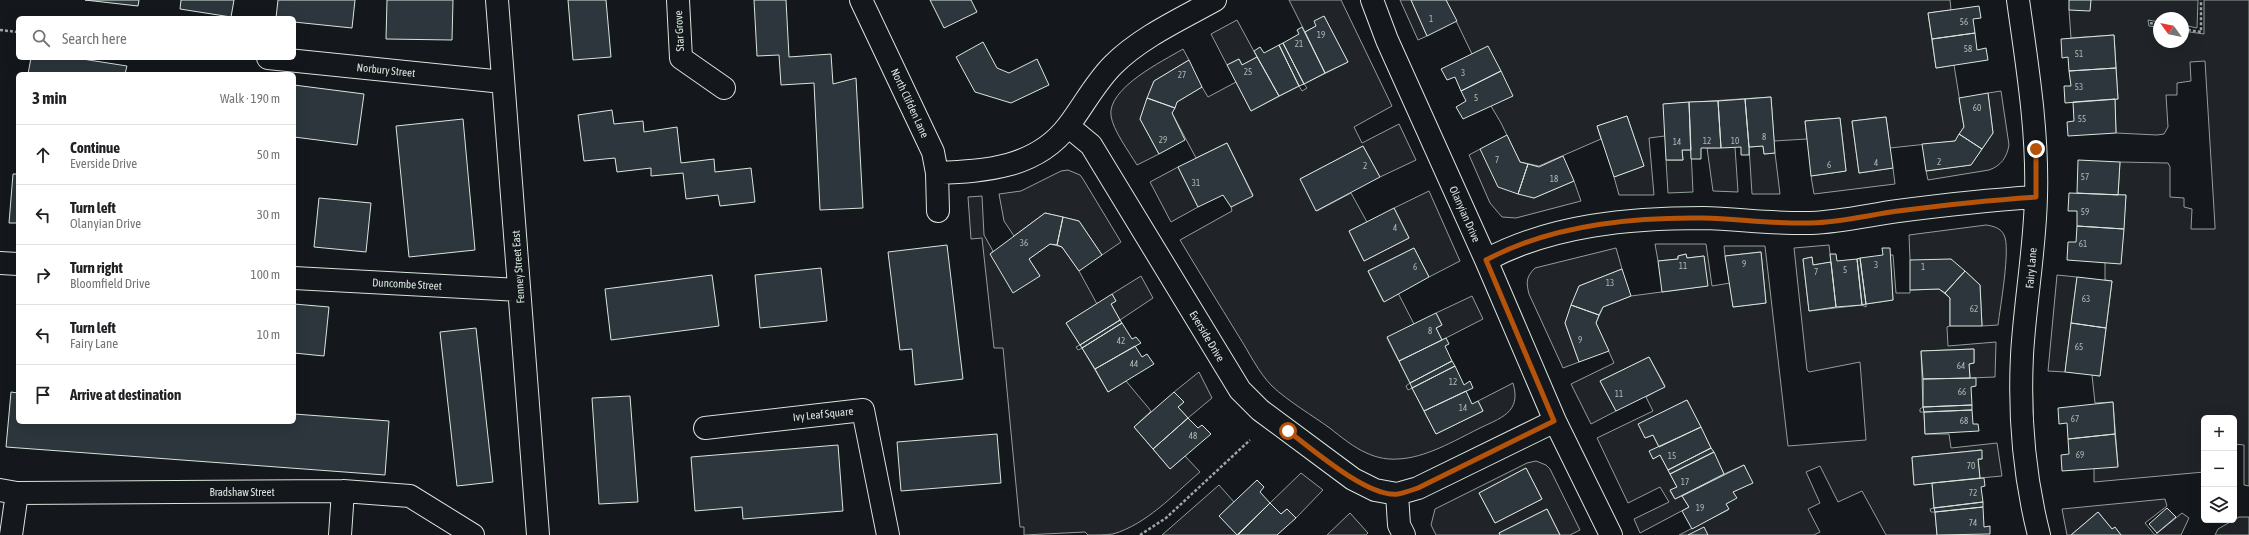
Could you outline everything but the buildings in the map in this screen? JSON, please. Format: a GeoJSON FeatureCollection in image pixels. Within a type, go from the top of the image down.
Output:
{"type":"FeatureCollection","features":[{"type":"Feature","properties":{"kind":"street","name":"Fenney Street East"},"geometry":{"type":"LineString","coordinates":[[497,0],[538,535]]}},
{"type":"Feature","properties":{"kind":"street","name":"Star Grove"},"geometry":{"type":"LineString","coordinates":[[678,0],[681,58],[724,88]]}},
{"type":"Feature","properties":{"kind":"street","name":"North Clifden Lane"},"geometry":{"type":"LineString","coordinates":[[861,0],[933,152],[937,173],[938,211]]}},
{"type":"Feature","properties":{"kind":"street"},"geometry":{"type":"LineString","coordinates":[[937,173],[978,171],[1006,166],[1029,158],[1045,149],[1068,126],[1098,82],[1114,64],[1136,46],[1216,0]]}},
{"type":"Feature","properties":{"kind":"street","name":"Olanyian Drive"},"geometry":{"type":"LineString","coordinates":[[1372,0],[1387,40],[1486,260],[1554,421],[1611,535]]}},
{"type":"Feature","properties":{"kind":"street","name":"Fairy Lane"},"geometry":{"type":"LineString","coordinates":[[2018,0],[2036,149],[2036,197],[2022,354],[2020,399],[2030,500],[2039,535]]}},
{"type":"Feature","properties":{"kind":"street","name":"Norbury Street"},"geometry":{"type":"LineString","coordinates":[[288,60],[503,82]]}},
{"type":"Feature","properties":{"kind":"street","name":"Everside Drive"},"geometry":{"type":"LineString","coordinates":[[1068,126],[1090,145],[1240,390],[1270,418],[1353,479],[1375,490],[1397,494],[1418,488],[1554,421]]}},
{"type":"Feature","properties":{"kind":"street"},"geometry":{"type":"LineString","coordinates":[[1486,260],[1500,252],[1536,240],[1576,229],[1619,221],[1702,218],[1812,223],[1944,205],[2036,197]]}},
{"type":"Feature","properties":{"kind":"street"},"geometry":{"type":"LineString","coordinates":[[0,263],[16,264]]}},
{"type":"Feature","properties":{"kind":"street","name":"Duncombe Street"},"geometry":{"type":"LineString","coordinates":[[296,278],[520,290]]}},
{"type":"Feature","properties":{"kind":"street","name":"Ivy Leaf Square"},"geometry":{"type":"LineString","coordinates":[[705,428],[863,410],[888,535]]}},
{"type":"Feature","properties":{"kind":"street"},"geometry":{"type":"LineString","coordinates":[[9,491],[11,535]]}},
{"type":"Feature","properties":{"kind":"street","name":"Bradshaw Street"},"geometry":{"type":"LineString","coordinates":[[9,491],[343,491],[410,496],[473,535]]}},
{"type":"Feature","properties":{"kind":"street"},"geometry":{"type":"LineString","coordinates":[[340,535],[343,491]]}},
{"type":"Feature","properties":{"kind":"street"},"geometry":{"type":"LineString","coordinates":[[1397,494],[1399,525],[1404,535]]}},
{"type":"Feature","properties":{"kind":"path"},"geometry":{"type":"LineString","coordinates":[[2189,30],[2201,32],[2201,0]]}},
{"type":"Feature","properties":{"kind":"path"},"geometry":{"type":"LineString","coordinates":[[0,30],[16,32]]}},
{"type":"Feature","properties":{"kind":"path"},"geometry":{"type":"LineString","coordinates":[[1140,535],[1166,518],[1256,435],[1270,418]]}},
{"type":"Feature","properties":{"kind":"shaded area"},"geometry":{"type":"Polygon","coordinates":[[[1289,0],[1341,0],[1392,106],[1354,127],[1362,143],[1399,124],[1416,160],[1380,177],[1363,146],[1300,179],[1317,211],[1351,193],[1367,222],[1349,231],[1364,261],[1409,238],[1394,208],[1429,191],[1460,261],[1429,277],[1414,248],[1368,271],[1383,301],[1398,293],[1414,324],[1387,338],[1410,383],[1406,386],[1408,390],[1412,388],[1436,434],[1483,411],[1478,401],[1513,383],[1515,393],[1512,408],[1501,418],[1449,444],[1419,456],[1388,459],[1370,455],[1346,441],[1272,386],[1258,368],[1180,240],[1232,211],[1231,207],[1253,195],[1227,143],[1196,158],[1172,113],[1177,102],[1202,87],[1208,97],[1236,82],[1251,111],[1299,86],[1302,91],[1307,88],[1304,84],[1348,62],[1324,16],[1316,26],[1305,32],[1289,0]]]}},
{"type":"Feature","properties":{"kind":"shaded area"},"geometry":{"type":"Polygon","coordinates":[[[1400,0],[1411,0],[1427,36],[1418,40],[1400,0]]]}},
{"type":"Feature","properties":{"kind":"shaded area"},"geometry":{"type":"Polygon","coordinates":[[[1446,0],[1950,0],[1951,10],[1928,13],[1936,68],[1954,65],[1964,127],[1955,141],[1890,148],[1886,117],[1852,121],[1859,173],[1893,168],[1895,184],[1814,194],[1811,176],[1846,171],[1840,118],[1805,121],[1807,139],[1774,141],[1771,97],[1664,104],[1665,136],[1649,138],[1654,195],[1619,195],[1614,177],[1644,166],[1627,116],[1597,126],[1601,139],[1539,166],[1520,162],[1491,106],[1472,54],[1446,0]]]}},
{"type":"Feature","properties":{"kind":"shaded area"},"geometry":{"type":"Polygon","coordinates":[[[2091,0],[2198,0],[2197,28],[2189,26],[2189,12],[2153,12],[2153,21],[2148,20],[2149,26],[2153,26],[2153,48],[2189,48],[2189,32],[2204,34],[2204,0],[2249,0],[2249,486],[2244,485],[2244,445],[2237,444],[2237,415],[2201,415],[2201,472],[2094,482],[2094,468],[2118,466],[2113,402],[2095,403],[2092,375],[2100,376],[2112,281],[2105,280],[2105,262],[2121,263],[2126,195],[2118,195],[2120,162],[2168,163],[2170,167],[2170,197],[2184,198],[2184,207],[2192,209],[2191,229],[2215,229],[2215,226],[2205,61],[2190,62],[2191,81],[2177,83],[2177,95],[2166,95],[2168,127],[2164,134],[2116,133],[2115,99],[2118,99],[2114,35],[2071,38],[2069,10],[2091,0]]]}},
{"type":"Feature","properties":{"kind":"shaded area"},"geometry":{"type":"Polygon","coordinates":[[[1237,20],[1257,57],[1242,65],[1239,59],[1227,65],[1211,34],[1237,20]]]}},
{"type":"Feature","properties":{"kind":"shaded area"},"geometry":{"type":"Polygon","coordinates":[[[1183,49],[1189,60],[1154,81],[1140,119],[1159,154],[1137,165],[1112,122],[1112,106],[1118,95],[1138,76],[1183,49]]]}},
{"type":"Feature","properties":{"kind":"shaded area"},"geometry":{"type":"Polygon","coordinates":[[[2001,91],[2009,145],[2003,160],[1997,166],[1989,170],[1928,180],[1926,171],[1971,165],[1993,133],[1988,93],[2001,91]]]}},
{"type":"Feature","properties":{"kind":"shaded area"},"geometry":{"type":"Polygon","coordinates":[[[1763,146],[1764,154],[1775,153],[1780,194],[1752,194],[1749,147],[1763,146]]]}},
{"type":"Feature","properties":{"kind":"shaded area"},"geometry":{"type":"Polygon","coordinates":[[[1735,147],[1738,192],[1713,191],[1707,148],[1735,147]]]}},
{"type":"Feature","properties":{"kind":"shaded area"},"geometry":{"type":"Polygon","coordinates":[[[1480,149],[1518,193],[1534,198],[1574,181],[1581,201],[1516,218],[1502,217],[1490,203],[1469,155],[1480,149]]]}},
{"type":"Feature","properties":{"kind":"shaded area"},"geometry":{"type":"Polygon","coordinates":[[[1682,150],[1691,150],[1693,192],[1668,193],[1666,160],[1683,160],[1682,150]]]}},
{"type":"Feature","properties":{"kind":"shaded area"},"geometry":{"type":"Polygon","coordinates":[[[1178,167],[1198,207],[1171,222],[1150,182],[1178,167]]]}},
{"type":"Feature","properties":{"kind":"shaded area"},"geometry":{"type":"Polygon","coordinates":[[[1068,170],[1080,175],[1083,179],[1121,242],[1102,255],[1079,221],[1045,213],[1014,236],[1004,221],[999,194],[1021,191],[1061,171],[1068,170]]]}},
{"type":"Feature","properties":{"kind":"shaded area"},"geometry":{"type":"Polygon","coordinates":[[[982,196],[984,235],[993,251],[990,254],[1040,276],[1029,259],[1050,244],[1062,247],[1079,271],[1097,304],[1066,323],[1080,345],[1076,347],[1078,350],[1082,348],[1108,392],[1126,381],[1151,411],[1134,427],[1170,469],[1185,456],[1200,472],[1148,516],[1113,534],[1088,535],[1085,532],[1024,535],[1024,527],[1020,527],[1003,348],[994,348],[982,238],[971,239],[968,197],[982,196]]]}},
{"type":"Feature","properties":{"kind":"shaded area"},"geometry":{"type":"Polygon","coordinates":[[[1986,225],[1996,228],[2003,233],[2006,242],[2006,264],[1998,325],[1982,326],[1980,285],[1965,271],[1910,260],[1909,235],[1986,225]]]}},
{"type":"Feature","properties":{"kind":"shaded area"},"geometry":{"type":"Polygon","coordinates":[[[1655,244],[1706,244],[1712,286],[1730,283],[1733,307],[1766,303],[1761,252],[1725,256],[1724,246],[1765,246],[1788,446],[1866,440],[1860,362],[1809,372],[1807,370],[1794,248],[1829,245],[1831,262],[1813,265],[1812,257],[1803,259],[1809,311],[1862,305],[1866,307],[1866,304],[1893,300],[1890,255],[1893,255],[1896,293],[1910,293],[1910,290],[1939,289],[1950,298],[1950,326],[1947,327],[1948,346],[1996,342],[1995,377],[1970,378],[1969,364],[1974,363],[1974,349],[1921,351],[1923,407],[1920,409],[1920,412],[1924,412],[1925,434],[1949,434],[1951,448],[1997,443],[2002,476],[1980,478],[1978,459],[1982,459],[1981,450],[1912,457],[1914,485],[1932,483],[1934,508],[1930,509],[1931,512],[1935,512],[1937,535],[1886,535],[1862,491],[1838,502],[1820,466],[1806,472],[1820,503],[1808,509],[1820,532],[1814,535],[1679,535],[1728,510],[1726,504],[1736,498],[1733,492],[1752,483],[1744,465],[1724,474],[1687,400],[1639,424],[1645,438],[1653,435],[1659,447],[1650,452],[1653,459],[1660,455],[1677,487],[1670,491],[1675,499],[1682,496],[1689,507],[1640,533],[1634,519],[1669,502],[1660,487],[1628,503],[1597,438],[1653,411],[1646,397],[1665,386],[1649,357],[1600,381],[1616,411],[1591,424],[1571,384],[1614,363],[1596,323],[1603,307],[1631,296],[1707,286],[1704,256],[1687,258],[1686,254],[1678,256],[1678,259],[1658,261],[1655,244]]]}},
{"type":"Feature","properties":{"kind":"shaded area"},"geometry":{"type":"Polygon","coordinates":[[[1616,248],[1622,269],[1579,286],[1565,323],[1579,362],[1563,368],[1529,294],[1527,286],[1528,277],[1535,268],[1616,248]]]}},
{"type":"Feature","properties":{"kind":"shaded area"},"geometry":{"type":"Polygon","coordinates":[[[2057,275],[2077,277],[2065,372],[2048,371],[2057,275]]]}},
{"type":"Feature","properties":{"kind":"shaded area"},"geometry":{"type":"Polygon","coordinates":[[[1141,276],[1153,298],[1120,320],[1111,304],[1116,301],[1112,294],[1141,276]]]}},
{"type":"Feature","properties":{"kind":"shaded area"},"geometry":{"type":"Polygon","coordinates":[[[1472,296],[1483,319],[1442,340],[1436,328],[1442,325],[1436,313],[1472,296]]]}},
{"type":"Feature","properties":{"kind":"shaded area"},"geometry":{"type":"Polygon","coordinates":[[[1199,372],[1212,398],[1188,418],[1178,407],[1184,402],[1174,392],[1199,372]]]}},
{"type":"Feature","properties":{"kind":"shaded area"},"geometry":{"type":"Polygon","coordinates":[[[1536,461],[1546,465],[1550,469],[1580,530],[1570,535],[1560,535],[1547,509],[1499,533],[1500,535],[1436,535],[1431,525],[1435,509],[1527,463],[1536,461]],[[1526,468],[1479,493],[1495,523],[1542,499],[1526,468]]]}},
{"type":"Feature","properties":{"kind":"shaded area"},"geometry":{"type":"Polygon","coordinates":[[[1301,473],[1323,490],[1296,518],[1287,509],[1281,514],[1270,503],[1301,473]]]}},
{"type":"Feature","properties":{"kind":"shaded area"},"geometry":{"type":"Polygon","coordinates":[[[1219,485],[1234,502],[1219,516],[1238,535],[1162,535],[1219,485]]]}},
{"type":"Feature","properties":{"kind":"shaded area"},"geometry":{"type":"Polygon","coordinates":[[[2165,499],[2167,506],[2145,523],[2155,535],[2121,535],[2115,528],[2112,529],[2098,512],[2071,535],[2067,535],[2062,509],[2165,499]]]}},
{"type":"Feature","properties":{"kind":"shaded area"},"geometry":{"type":"Polygon","coordinates":[[[1350,513],[1368,533],[1366,535],[1327,535],[1350,513]]]}},
{"type":"Feature","properties":{"kind":"shaded area"},"geometry":{"type":"Polygon","coordinates":[[[2182,513],[2189,518],[2181,535],[2155,535],[2182,513]]]}},
{"type":"Feature","properties":{"kind":"shaded area"},"geometry":{"type":"Polygon","coordinates":[[[2249,517],[2249,535],[2215,535],[2218,529],[2228,523],[2237,523],[2237,518],[2249,517]]]}},
{"type":"Feature","properties":{"kind":"route"},"geometry":{"type":"LineString","coordinates":[[1288,431],[1353,479],[1375,490],[1397,494],[1418,488],[1554,421],[1486,260],[1500,252],[1576,229],[1619,221],[1660,218],[1702,218],[1717,220],[1812,223],[1944,205],[2036,197],[2036,149]]}}]}
